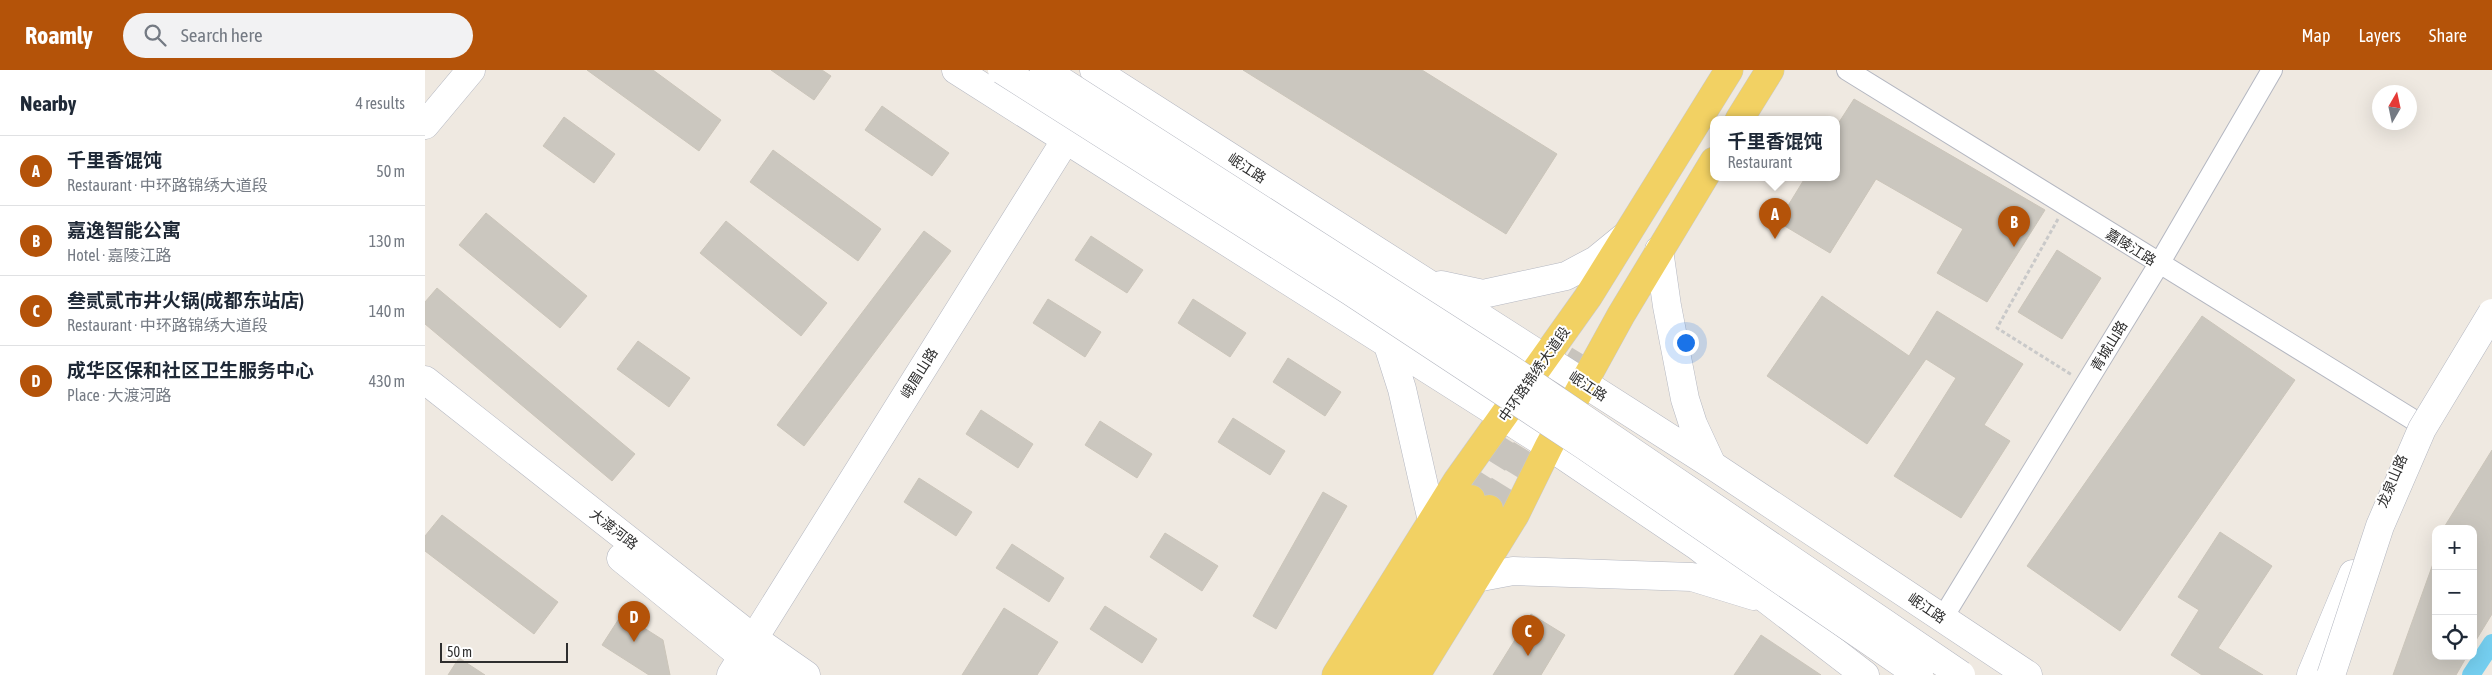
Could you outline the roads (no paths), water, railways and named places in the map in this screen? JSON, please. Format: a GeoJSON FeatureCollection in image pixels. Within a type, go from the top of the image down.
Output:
{"type":"FeatureCollection","features":[{"type":"Feature","properties":{"kind":"main road"},"geometry":{"type":"LineString","coordinates":[[425,125],[471,70]]}},
{"type":"Feature","properties":{"kind":"main road"},"geometry":{"type":"LineString","coordinates":[[956,70],[1065,141],[1504,416],[1697,546],[1865,675]]}},
{"type":"Feature","properties":{"kind":"main road"},"geometry":{"type":"LineString","coordinates":[[1002,70],[1350,291],[1585,446],[1919,675]]}},
{"type":"Feature","properties":{"kind":"main road","name":"岷江路"},"geometry":{"type":"LineString","coordinates":[[1044,70],[1509,368],[1961,675]]}},
{"type":"Feature","properties":{"kind":"main road","name":"中环路锦绣大道段"},"geometry":{"type":"LineString","coordinates":[[1336,675],[1432,521],[1588,297],[1729,70]]}},
{"type":"Feature","properties":{"kind":"main road"},"geometry":{"type":"LineString","coordinates":[[1741,116],[1770,70]]}},
{"type":"Feature","properties":{"kind":"main road","name":"峨眉山路"},"geometry":{"type":"LineString","coordinates":[[742,656],[1065,141],[1102,72]]}},
{"type":"Feature","properties":{"kind":"main road","name":"岷江路"},"geometry":{"type":"LineString","coordinates":[[1102,72],[1418,278],[1712,465],[2028,675]]}},
{"type":"Feature","properties":{"kind":"main road"},"geometry":{"type":"LineString","coordinates":[[1416,675],[1515,515],[1583,383],[1659,250],[1710,167]]}},
{"type":"Feature","properties":{"kind":"main road"},"geometry":{"type":"LineString","coordinates":[[1418,278],[1483,294],[1566,276],[1595,260],[1626,236]]}},
{"type":"Feature","properties":{"kind":"main road"},"geometry":{"type":"LineString","coordinates":[[1659,250],[1667,306],[1685,399],[1693,424],[1712,465]]}},
{"type":"Feature","properties":{"kind":"main road","name":"龙泉山路"},"geometry":{"type":"LineString","coordinates":[[2311,675],[2417,422],[2492,296]]}},
{"type":"Feature","properties":{"kind":"main road"},"geometry":{"type":"LineString","coordinates":[[2331,675],[2380,526],[2422,429],[2492,313]]}},
{"type":"Feature","properties":{"kind":"main road"},"geometry":{"type":"LineString","coordinates":[[1387,342],[1402,389],[1432,521]]}},
{"type":"Feature","properties":{"kind":"main road","name":"大渡河路"},"geometry":{"type":"LineString","coordinates":[[425,380],[742,656],[806,675]]}},
{"type":"Feature","properties":{"kind":"main road","name":"大渡河路"},"geometry":{"type":"LineString","coordinates":[[425,400],[742,656],[770,675]]}},
{"type":"Feature","properties":{"kind":"main road"},"geometry":{"type":"LineString","coordinates":[[1363,675],[1480,504],[1389,675]]}},
{"type":"Feature","properties":{"kind":"main road"},"geometry":{"type":"LineString","coordinates":[[1476,578],[1513,571],[1692,578],[1771,601]]}},
{"type":"Feature","properties":{"kind":"street","name":"嘉陵江路"},"geometry":{"type":"LineString","coordinates":[[1847,70],[2417,422]]}},
{"type":"Feature","properties":{"kind":"street","name":"青城山路"},"geometry":{"type":"LineString","coordinates":[[1942,619],[2159,264],[2272,70]]}},
{"type":"Feature","properties":{"kind":"waterway"},"geometry":{"type":"LineString","coordinates":[[2471,675],[2492,643]]}},
{"type":"Feature","properties":{"kind":"tunnel"},"geometry":{"type":"LineString","coordinates":[[1489,509],[1584,355]]}},
{"type":"Feature","properties":{"kind":"tunnel"},"geometry":{"type":"LineString","coordinates":[[1471,499],[1529,406]]}},
{"type":"Feature","properties":{"kind":"place","name":"千里香馄饨"},"geometry":{"type":"Point","coordinates":[1775,239]}},
{"type":"Feature","properties":{"kind":"place","name":"嘉逸智能公寓"},"geometry":{"type":"Point","coordinates":[2014,247]}},
{"type":"Feature","properties":{"kind":"place","name":"成华区保和社区卫生服务中心"},"geometry":{"type":"Point","coordinates":[634,642]}},
{"type":"Feature","properties":{"kind":"place","name":"叁贰贰市井火锅(成都东站店)"},"geometry":{"type":"Point","coordinates":[1528,656]}}]}
